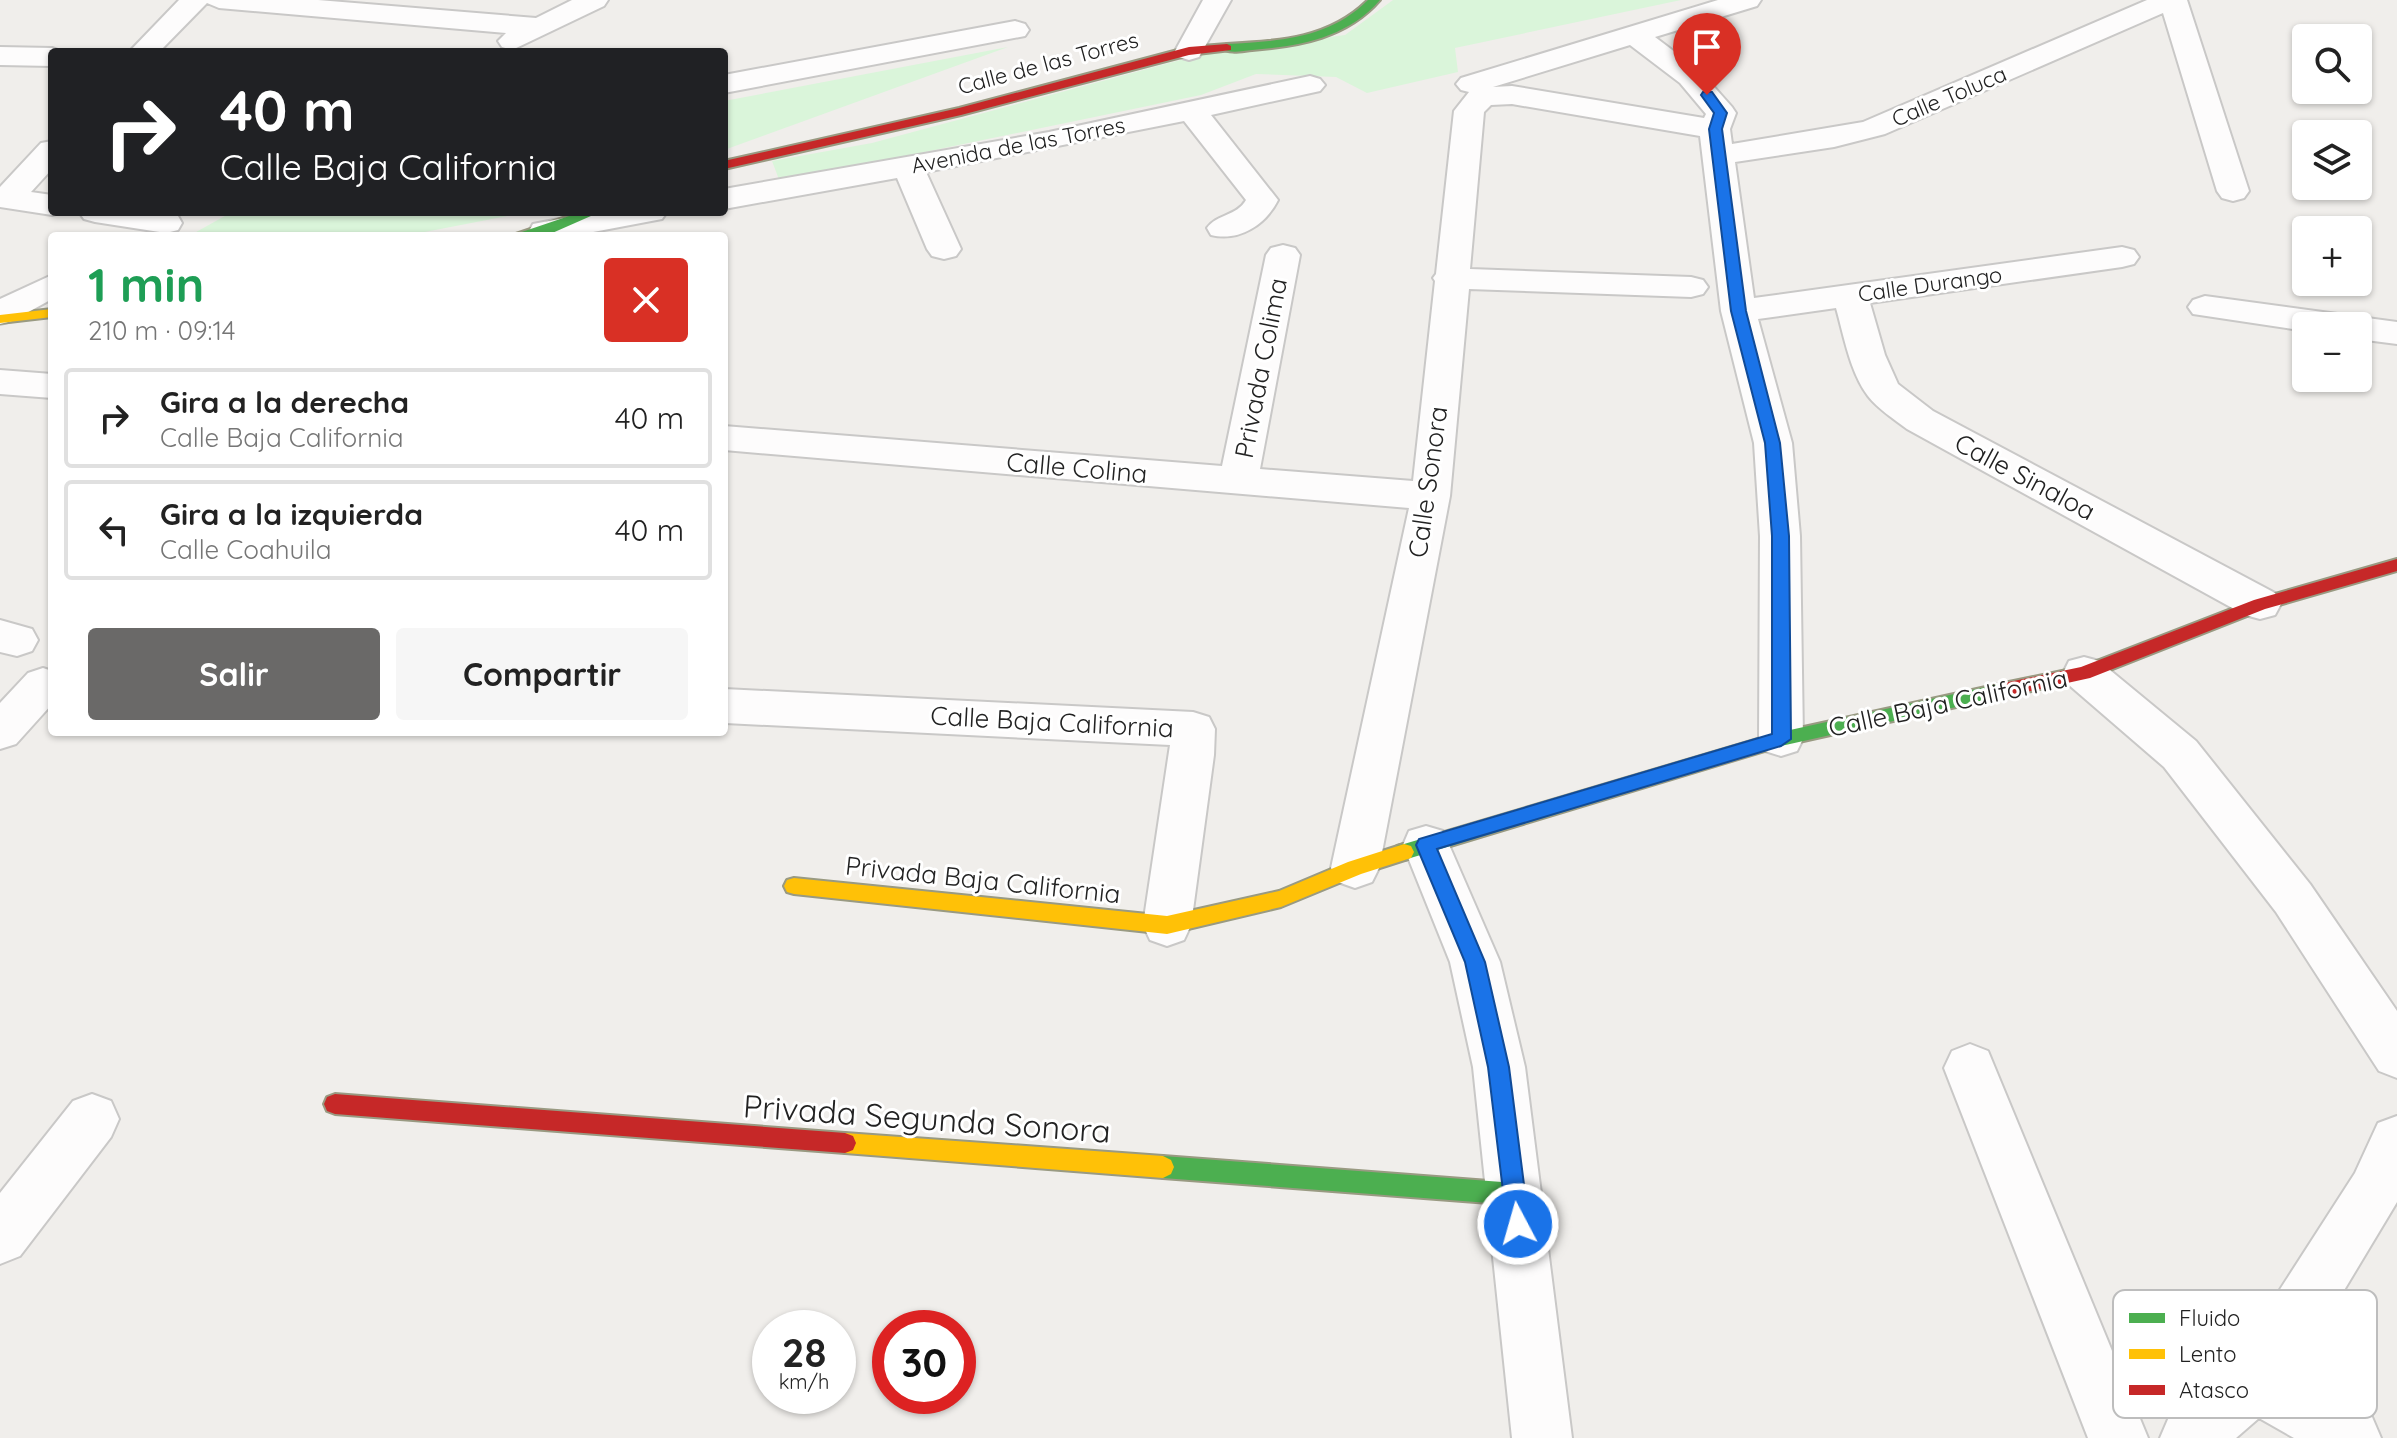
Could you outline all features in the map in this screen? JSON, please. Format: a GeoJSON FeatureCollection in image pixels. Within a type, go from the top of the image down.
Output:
{"type":"FeatureCollection","features":[{"type":"Feature","properties":{"kind":"street"},"geometry":{"type":"LineString","coordinates":[[147,48],[195,0]]}},
{"type":"Feature","properties":{"kind":"street"},"geometry":{"type":"LineString","coordinates":[[219,0],[540,27]]}},
{"type":"Feature","properties":{"kind":"street"},"geometry":{"type":"LineString","coordinates":[[501,48],[594,0]]}},
{"type":"Feature","properties":{"kind":"street"},"geometry":{"type":"LineString","coordinates":[[1189,51],[1217,0]]}},
{"type":"Feature","properties":{"kind":"street","name":"Calle de las Torres"},"geometry":{"type":"LineString","coordinates":[[728,164],[961,111],[1189,51],[1296,43],[1334,31],[1360,17],[1374,0]]}},
{"type":"Feature","properties":{"kind":"street"},"geometry":{"type":"LineString","coordinates":[[1473,91],[1747,0]]}},
{"type":"Feature","properties":{"kind":"street"},"geometry":{"type":"LineString","coordinates":[[2172,0],[2233,191]]}},
{"type":"Feature","properties":{"kind":"street","name":"Calle Toluca"},"geometry":{"type":"LineString","coordinates":[[1473,91],[1512,95],[1716,142],[1834,138],[1874,128],[2172,0]]}},
{"type":"Feature","properties":{"kind":"street"},"geometry":{"type":"LineString","coordinates":[[728,83],[1015,30]]}},
{"type":"Feature","properties":{"kind":"street"},"geometry":{"type":"LineString","coordinates":[[1636,36],[1690,77],[1721,113],[1716,142],[1738,311],[1773,443],[1780,536],[1781,739]]}},
{"type":"Feature","properties":{"kind":"street"},"geometry":{"type":"LineString","coordinates":[[0,56],[48,57]]}},
{"type":"Feature","properties":{"kind":"street","name":"Avenida de las Torres"},"geometry":{"type":"LineString","coordinates":[[728,198],[908,167],[1310,85]]}},
{"type":"Feature","properties":{"kind":"street","name":"Calle Sonora"},"geometry":{"type":"LineString","coordinates":[[1355,868],[1431,496],[1450,278],[1473,91]]}},
{"type":"Feature","properties":{"kind":"street"},"geometry":{"type":"LineString","coordinates":[[1191,110],[1262,200],[1254,215],[1223,228]]}},
{"type":"Feature","properties":{"kind":"street"},"geometry":{"type":"LineString","coordinates":[[3,199],[48,154]]}},
{"type":"Feature","properties":{"kind":"street"},"geometry":{"type":"LineString","coordinates":[[908,167],[944,249]]}},
{"type":"Feature","properties":{"kind":"street"},"geometry":{"type":"LineString","coordinates":[[3,199],[48,205]]}},
{"type":"Feature","properties":{"kind":"street"},"geometry":{"type":"LineString","coordinates":[[118,216],[165,224]]}},
{"type":"Feature","properties":{"kind":"street"},"geometry":{"type":"LineString","coordinates":[[534,232],[581,216]]}},
{"type":"Feature","properties":{"kind":"street"},"geometry":{"type":"LineString","coordinates":[[537,232],[628,216]]}},
{"type":"Feature","properties":{"kind":"street","name":"Privada Colima"},"geometry":{"type":"LineString","coordinates":[[1238,481],[1283,255]]}},
{"type":"Feature","properties":{"kind":"street","name":"Calle Durango"},"geometry":{"type":"LineString","coordinates":[[1738,311],[2122,257]]}},
{"type":"Feature","properties":{"kind":"street"},"geometry":{"type":"LineString","coordinates":[[1450,278],[1691,287]]}},
{"type":"Feature","properties":{"kind":"street"},"geometry":{"type":"LineString","coordinates":[[0,316],[48,287]]}},
{"type":"Feature","properties":{"kind":"street","name":"Calle Sinaloa"},"geometry":{"type":"LineString","coordinates":[[1850,295],[1867,355],[1883,391],[1920,420],[2260,604]]}},
{"type":"Feature","properties":{"kind":"street"},"geometry":{"type":"LineString","coordinates":[[2205,307],[2292,319]]}},
{"type":"Feature","properties":{"kind":"street"},"geometry":{"type":"LineString","coordinates":[[0,316],[48,313]]}},
{"type":"Feature","properties":{"kind":"street"},"geometry":{"type":"LineString","coordinates":[[2372,330],[2397,333]]}},
{"type":"Feature","properties":{"kind":"street"},"geometry":{"type":"LineString","coordinates":[[0,382],[48,386]]}},
{"type":"Feature","properties":{"kind":"street","name":"Calle Colina"},"geometry":{"type":"LineString","coordinates":[[728,438],[1431,496]]}},
{"type":"Feature","properties":{"kind":"street","name":"Calle Baja California"},"geometry":{"type":"LineString","coordinates":[[728,706],[1193,729],[1192,755],[1167,925],[1281,899],[1355,868],[1426,845],[1781,739],[2084,673],[2260,604],[2397,565]]}},
{"type":"Feature","properties":{"kind":"street"},"geometry":{"type":"LineString","coordinates":[[2084,673],[2180,754],[2293,898],[2397,1054]]}},
{"type":"Feature","properties":{"kind":"street"},"geometry":{"type":"LineString","coordinates":[[0,732],[43,685]]}},
{"type":"Feature","properties":{"kind":"street"},"geometry":{"type":"LineString","coordinates":[[1426,845],[1475,962],[1499,1067],[1542,1438]]}},
{"type":"Feature","properties":{"kind":"street","name":"Privada Baja California"},"geometry":{"type":"LineString","coordinates":[[794,886],[1167,925]]}},
{"type":"Feature","properties":{"kind":"street"},"geometry":{"type":"LineString","coordinates":[[1970,1068],[2118,1438]]}},
{"type":"Feature","properties":{"kind":"street","name":"Privada Segunda Sonora"},"geometry":{"type":"LineString","coordinates":[[335,1104],[1515,1194]]}},
{"type":"Feature","properties":{"kind":"street"},"geometry":{"type":"LineString","coordinates":[[0,1237],[92,1119]]}},
{"type":"Feature","properties":{"kind":"street"},"geometry":{"type":"LineString","coordinates":[[2320,1290],[2386,1197],[2397,1141]]}},
{"type":"Feature","properties":{"kind":"street"},"geometry":{"type":"LineString","coordinates":[[2190,1438],[2213,1418]]}},
{"type":"Feature","properties":{"kind":"street"},"geometry":{"type":"LineString","coordinates":[[2317,1418],[2351,1438]]}},
{"type":"Feature","properties":{"kind":"green space"},"geometry":{"type":"Polygon","coordinates":[[[1393,0],[1681,0],[1455,48],[1458,72],[1367,93],[1336,77],[1256,74],[1201,95],[780,182],[772,161],[872,143],[1199,55],[1345,35],[1393,0]]]}},
{"type":"Feature","properties":{"kind":"green space"},"geometry":{"type":"Polygon","coordinates":[[[1008,47],[728,149],[728,100],[1008,47]]]}},
{"type":"Feature","properties":{"kind":"green space"},"geometry":{"type":"Polygon","coordinates":[[[225,216],[507,216],[425,232],[196,232],[225,216]]]}},
{"type":"Feature","properties":{"kind":"traffic: fast"},"geometry":{"type":"LineString","coordinates":[[1227,48],[1287,43],[1326,33],[1360,15],[1374,0]]}},
{"type":"Feature","properties":{"kind":"traffic: fast"},"geometry":{"type":"LineString","coordinates":[[539,232],[583,216]]}},
{"type":"Feature","properties":{"kind":"traffic: fast"},"geometry":{"type":"LineString","coordinates":[[1404,852],[1781,739],[2004,690]]}},
{"type":"Feature","properties":{"kind":"traffic: fast"},"geometry":{"type":"LineString","coordinates":[[1163,1167],[1515,1194]]}},
{"type":"Feature","properties":{"kind":"traffic: slow"},"geometry":{"type":"LineString","coordinates":[[0,319],[48,313]]}},
{"type":"Feature","properties":{"kind":"traffic: slow"},"geometry":{"type":"LineString","coordinates":[[794,886],[1167,925],[1281,899],[1355,868],[1404,852]]}},
{"type":"Feature","properties":{"kind":"traffic: slow"},"geometry":{"type":"LineString","coordinates":[[845,1143],[1163,1167]]}},
{"type":"Feature","properties":{"kind":"traffic: jam"},"geometry":{"type":"LineString","coordinates":[[728,164],[961,111],[1189,51],[1227,48]]}},
{"type":"Feature","properties":{"kind":"traffic: jam"},"geometry":{"type":"LineString","coordinates":[[2004,690],[2084,673],[2260,604],[2397,565]]}},
{"type":"Feature","properties":{"kind":"traffic: jam"},"geometry":{"type":"LineString","coordinates":[[335,1104],[845,1143]]}},
{"type":"Feature","properties":{"kind":"route"},"geometry":{"type":"LineString","coordinates":[[1518,1224],[1499,1067],[1475,962],[1426,845],[1781,739],[1780,536],[1773,443],[1738,311],[1715,129],[1721,113],[1707,95]]}}]}
